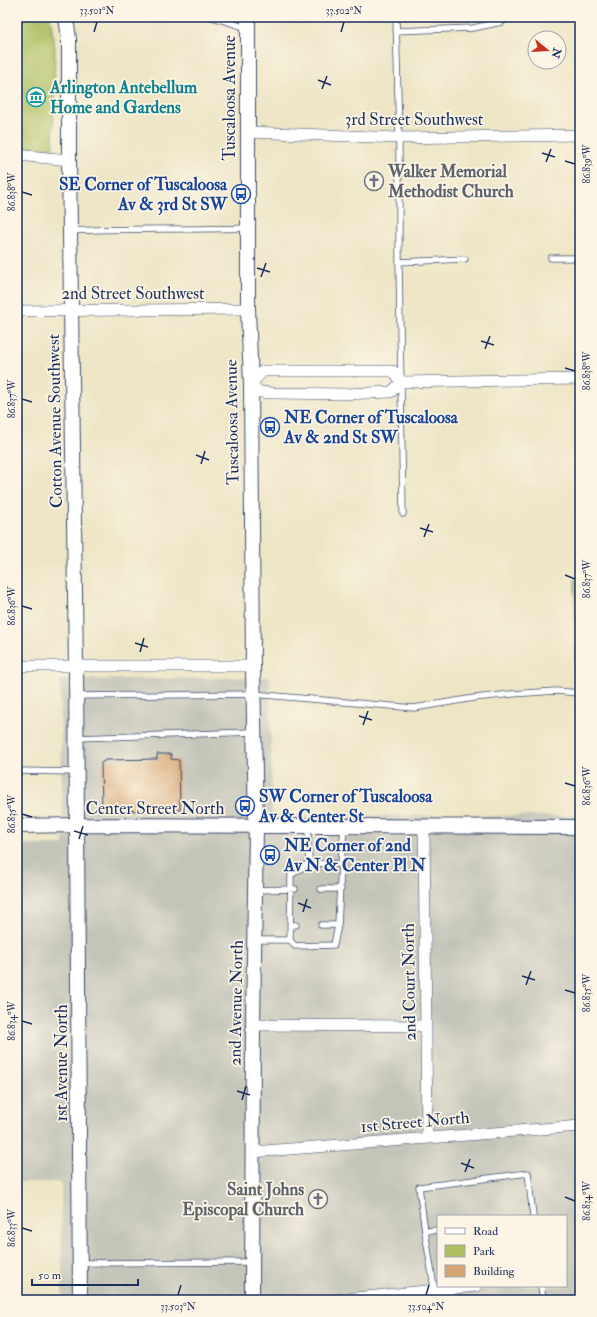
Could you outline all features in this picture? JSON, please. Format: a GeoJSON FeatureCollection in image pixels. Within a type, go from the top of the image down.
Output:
{"type":"FeatureCollection","features":[{"type":"Feature","properties":{"kind":"street","name":"Cotton Avenue Southwest"},"geometry":{"type":"LineString","coordinates":[[66,17],[69,39],[69,160],[78,825]]}},
{"type":"Feature","properties":{"kind":"street","name":"Tuscaloosa Avenue"},"geometry":{"type":"LineString","coordinates":[[247,22],[248,309],[251,384],[253,694],[256,827]]}},
{"type":"Feature","properties":{"kind":"street","name":"3rd Street Southwest"},"geometry":{"type":"LineString","coordinates":[[248,132],[399,138],[580,135]]}},
{"type":"Feature","properties":{"kind":"street"},"geometry":{"type":"LineString","coordinates":[[17,155],[69,160]]}},
{"type":"Feature","properties":{"kind":"street","name":"2nd Street Southwest"},"geometry":{"type":"LineString","coordinates":[[17,311],[248,309]]}},
{"type":"Feature","properties":{"kind":"street"},"geometry":{"type":"LineString","coordinates":[[402,382],[393,371],[263,371],[251,384],[259,392],[272,394],[345,394],[390,392],[402,382],[580,379]]}},
{"type":"Feature","properties":{"kind":"street"},"geometry":{"type":"LineString","coordinates":[[17,666],[253,666]]}},
{"type":"Feature","properties":{"kind":"street","name":"1st Avenue North"},"geometry":{"type":"LineString","coordinates":[[78,825],[80,1300]]}},
{"type":"Feature","properties":{"kind":"street","name":"Center Street North"},"geometry":{"type":"LineString","coordinates":[[17,826],[580,827]]}},
{"type":"Feature","properties":{"kind":"street","name":"2nd Avenue North"},"geometry":{"type":"LineString","coordinates":[[252,1300],[253,1025],[256,827]]}},
{"type":"Feature","properties":{"kind":"street","name":"2nd Court North"},"geometry":{"type":"LineString","coordinates":[[424,827],[428,1138]]}},
{"type":"Feature","properties":{"kind":"street"},"geometry":{"type":"LineString","coordinates":[[253,1025],[426,1026]]}},
{"type":"Feature","properties":{"kind":"street","name":"1st Street North"},"geometry":{"type":"LineString","coordinates":[[252,1152],[580,1126]]}},
{"type":"Feature","properties":{"kind":"street"},"geometry":{"type":"LineString","coordinates":[[336,1300],[436,1295],[472,1287]]}},
{"type":"Feature","properties":{"kind":"lane"},"geometry":{"type":"LineString","coordinates":[[212,17],[247,22]]}},
{"type":"Feature","properties":{"kind":"lane"},"geometry":{"type":"LineString","coordinates":[[396,17],[399,138],[399,262],[403,514]]}},
{"type":"Feature","properties":{"kind":"lane"},"geometry":{"type":"LineString","coordinates":[[396,31],[473,28],[502,22]]}},
{"type":"Feature","properties":{"kind":"lane"},"geometry":{"type":"LineString","coordinates":[[71,231],[110,229],[200,230],[248,228]]}},
{"type":"Feature","properties":{"kind":"lane"},"geometry":{"type":"LineString","coordinates":[[551,258],[580,258]]}},
{"type":"Feature","properties":{"kind":"lane"},"geometry":{"type":"LineString","coordinates":[[399,262],[465,259]]}},
{"type":"Feature","properties":{"kind":"lane"},"geometry":{"type":"LineString","coordinates":[[76,696],[253,694],[414,708],[474,698],[512,694],[556,692],[580,693]]}},
{"type":"Feature","properties":{"kind":"lane"},"geometry":{"type":"LineString","coordinates":[[77,738],[254,732]]}},
{"type":"Feature","properties":{"kind":"lane"},"geometry":{"type":"LineString","coordinates":[[17,771],[77,772]]}},
{"type":"Feature","properties":{"kind":"lane"},"geometry":{"type":"LineString","coordinates":[[308,827],[309,863]]}},
{"type":"Feature","properties":{"kind":"lane"},"geometry":{"type":"LineString","coordinates":[[290,940],[295,946],[334,945],[338,925],[344,827]]}},
{"type":"Feature","properties":{"kind":"lane"},"geometry":{"type":"LineString","coordinates":[[290,940],[293,925],[293,889],[291,875],[309,863],[342,864]]}},
{"type":"Feature","properties":{"kind":"lane"},"geometry":{"type":"LineString","coordinates":[[255,890],[293,889]]}},
{"type":"Feature","properties":{"kind":"lane"},"geometry":{"type":"LineString","coordinates":[[321,889],[341,889]]}},
{"type":"Feature","properties":{"kind":"lane"},"geometry":{"type":"LineString","coordinates":[[321,925],[338,925]]}},
{"type":"Feature","properties":{"kind":"lane"},"geometry":{"type":"LineString","coordinates":[[254,940],[290,940]]}},
{"type":"Feature","properties":{"kind":"lane"},"geometry":{"type":"LineString","coordinates":[[436,1295],[419,1187],[528,1173],[533,1215]]}},
{"type":"Feature","properties":{"kind":"lane"},"geometry":{"type":"LineString","coordinates":[[425,1232],[437,1230]]}},
{"type":"Feature","properties":{"kind":"lane"},"geometry":{"type":"LineString","coordinates":[[80,1263],[252,1262]]}},
{"type":"Feature","properties":{"kind":"lane"},"geometry":{"type":"LineString","coordinates":[[541,1287],[543,1300]]}},
{"type":"Feature","properties":{"kind":"shaded area"},"geometry":{"type":"Polygon","coordinates":[[[270,677],[272,815],[580,816],[580,1300],[62,1300],[61,1182],[17,1182],[17,845],[63,845],[60,680],[270,677]]]}},
{"type":"Feature","properties":{"kind":"green space","name":"Arlington Antebellum Home and Gardens"},"geometry":{"type":"Polygon","coordinates":[[[17,17],[50,17],[55,48],[53,149],[17,147],[17,17]]]}},
{"type":"Feature","properties":{"kind":"green space"},"geometry":{"type":"Polygon","coordinates":[[[575,580],[580,580],[580,660],[575,660],[575,580]]]}},
{"type":"Feature","properties":{"kind":"building"},"geometry":{"type":"Polygon","coordinates":[[[157,754],[171,754],[171,759],[179,760],[180,810],[106,811],[102,807],[101,763],[106,760],[157,759],[157,754]]]}},
{"type":"Feature","properties":{"kind":"place","name":"Arlington Antebellum Home and Gardens"},"geometry":{"type":"Point","coordinates":[36,97]}},
{"type":"Feature","properties":{"kind":"place","name":"Walker Memorial Methodist Church"},"geometry":{"type":"Point","coordinates":[374,181]}},
{"type":"Feature","properties":{"kind":"place","name":"SE Corner of Tuscaloosa Av & 3rd St SW"},"geometry":{"type":"Point","coordinates":[241,194]}},
{"type":"Feature","properties":{"kind":"place","name":"NE Corner of Tuscaloosa Av & 2nd St SW"},"geometry":{"type":"Point","coordinates":[270,427]}},
{"type":"Feature","properties":{"kind":"place","name":"SW Corner of Tuscaloosa Av & Center St"},"geometry":{"type":"Point","coordinates":[245,806]}},
{"type":"Feature","properties":{"kind":"place","name":"NE Corner of 2nd Av N & Center Pl N"},"geometry":{"type":"Point","coordinates":[270,855]}},
{"type":"Feature","properties":{"kind":"place","name":"Saint Johns Episcopal Church"},"geometry":{"type":"Point","coordinates":[318,1199]}}]}
